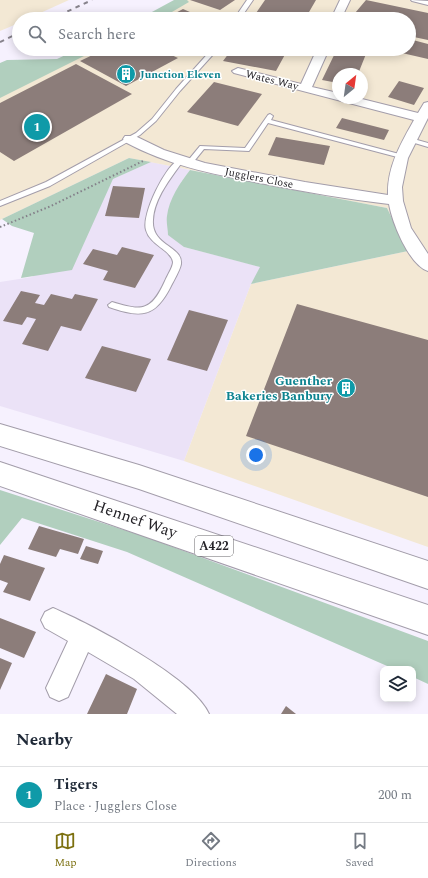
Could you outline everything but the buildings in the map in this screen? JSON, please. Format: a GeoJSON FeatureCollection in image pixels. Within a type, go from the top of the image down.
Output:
{"type":"FeatureCollection","features":[{"type":"Feature","properties":{"kind":"highway"},"geometry":{"type":"LineString","coordinates":[[0,435],[139,477],[428,574]]}},
{"type":"Feature","properties":{"kind":"highway","name":"Hennef Way"},"geometry":{"type":"LineString","coordinates":[[0,474],[428,620]]}},
{"type":"Feature","properties":{"kind":"street"},"geometry":{"type":"LineString","coordinates":[[339,12],[345,0]]}},
{"type":"Feature","properties":{"kind":"street","name":"Wates Way"},"geometry":{"type":"LineString","coordinates":[[306,88],[320,56]]}},
{"type":"Feature","properties":{"kind":"street","name":"Wates Way"},"geometry":{"type":"LineString","coordinates":[[238,71],[332,95]]}},
{"type":"Feature","properties":{"kind":"street"},"geometry":{"type":"LineString","coordinates":[[368,102],[425,112],[401,156],[395,177],[394,200],[407,234],[428,265]]}},
{"type":"Feature","properties":{"kind":"street","name":"Jugglers Close"},"geometry":{"type":"LineString","coordinates":[[130,139],[158,153],[185,162],[341,193],[394,200]]}},
{"type":"Feature","properties":{"kind":"street"},"geometry":{"type":"LineString","coordinates":[[53,620],[114,651],[152,675],[196,714]]}},
{"type":"Feature","properties":{"kind":"street"},"geometry":{"type":"LineString","coordinates":[[59,688],[83,636]]}},
{"type":"Feature","properties":{"kind":"lane"},"geometry":{"type":"LineString","coordinates":[[242,12],[250,0]]}},
{"type":"Feature","properties":{"kind":"lane"},"geometry":{"type":"LineString","coordinates":[[414,0],[428,3]]}},
{"type":"Feature","properties":{"kind":"lane"},"geometry":{"type":"LineString","coordinates":[[0,204],[48,184],[130,139],[154,120],[178,90],[209,56]]}},
{"type":"Feature","properties":{"kind":"lane"},"geometry":{"type":"LineString","coordinates":[[112,306],[142,311],[153,306],[160,298],[177,264],[175,255],[152,237],[149,225],[151,211],[159,190],[185,162],[202,147],[247,150],[269,118],[401,156]]}},
{"type":"Feature","properties":{"kind":"lane"},"geometry":{"type":"LineString","coordinates":[[410,140],[428,145]]}},
{"type":"Feature","properties":{"kind":"path"},"geometry":{"type":"LineString","coordinates":[[0,227],[51,206],[158,153]]}},
{"type":"Feature","properties":{"kind":"shaded area"},"geometry":{"type":"Polygon","coordinates":[[[0,0],[69,0],[42,12],[12,12],[12,26],[0,31],[0,0]]]}},
{"type":"Feature","properties":{"kind":"shaded area"},"geometry":{"type":"Polygon","coordinates":[[[179,0],[428,0],[428,547],[184,461],[251,284],[408,251],[387,208],[129,158],[0,220],[0,91],[69,56],[416,56],[416,12],[156,12],[179,0]]]}},
{"type":"Feature","properties":{"kind":"shaded area"},"geometry":{"type":"Polygon","coordinates":[[[151,162],[190,170],[181,182],[184,247],[261,267],[251,284],[184,461],[0,406],[0,282],[32,277],[95,216],[113,179],[151,162]]]}},
{"type":"Feature","properties":{"kind":"green space"},"geometry":{"type":"Polygon","coordinates":[[[174,0],[187,0],[189,2],[172,12],[152,12],[174,0]]]}},
{"type":"Feature","properties":{"kind":"green space"},"geometry":{"type":"Polygon","coordinates":[[[63,56],[84,56],[0,98],[0,63],[7,60],[57,59],[63,56]]]}},
{"type":"Feature","properties":{"kind":"green space"},"geometry":{"type":"Polygon","coordinates":[[[129,158],[151,162],[113,179],[72,270],[21,278],[34,233],[12,226],[2,219],[129,158]]]}},
{"type":"Feature","properties":{"kind":"green space"},"geometry":{"type":"Polygon","coordinates":[[[190,170],[387,208],[408,251],[251,284],[260,267],[184,247],[168,235],[167,218],[170,203],[190,170]]]}},
{"type":"Feature","properties":{"kind":"green space"},"geometry":{"type":"Polygon","coordinates":[[[0,490],[146,537],[428,641],[428,684],[416,678],[416,666],[387,666],[127,552],[22,518],[0,545],[0,490]]]}},
{"type":"Feature","properties":{"kind":"railway"},"geometry":{"type":"LineString","coordinates":[[66,12],[92,0]]}},
{"type":"Feature","properties":{"kind":"railway"},"geometry":{"type":"LineString","coordinates":[[0,42],[12,36]]}},
{"type":"Feature","properties":{"kind":"place","name":"Junction Eleven"},"geometry":{"type":"Point","coordinates":[126,74]}},
{"type":"Feature","properties":{"kind":"place","name":"Tigers"},"geometry":{"type":"Point","coordinates":[37,127]}},
{"type":"Feature","properties":{"kind":"place","name":"Guenther Bakeries Banbury"},"geometry":{"type":"Point","coordinates":[346,388]}}]}
